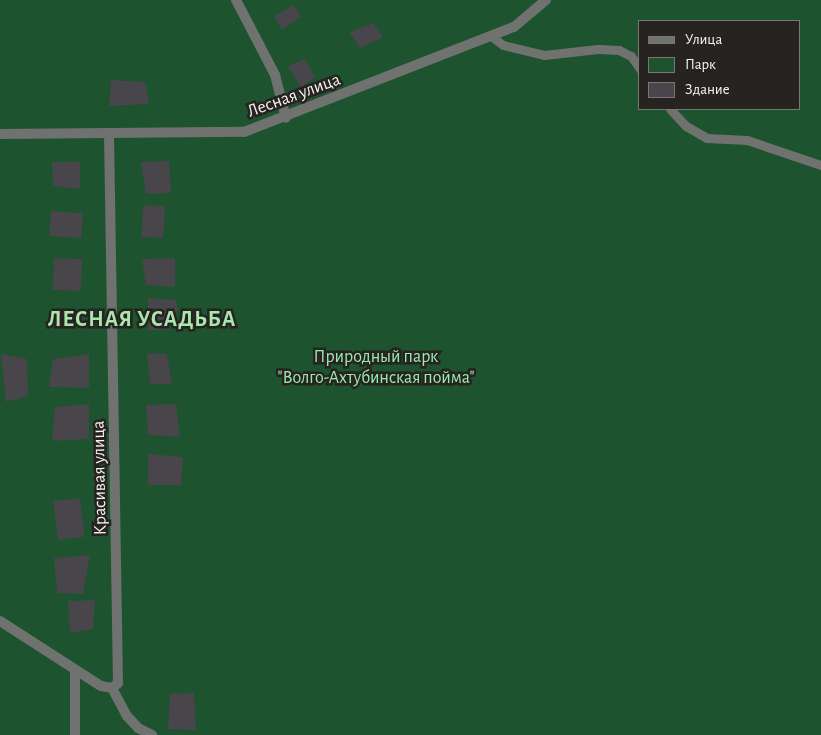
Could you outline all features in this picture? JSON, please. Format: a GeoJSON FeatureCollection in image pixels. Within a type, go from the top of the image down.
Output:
{"type":"FeatureCollection","features":[{"type":"Feature","properties":{"kind":"street"},"geometry":{"type":"LineString","coordinates":[[236,0],[275,76],[286,118]]}},
{"type":"Feature","properties":{"kind":"street","name":"Лесная улица"},"geometry":{"type":"LineString","coordinates":[[0,134],[244,132],[286,118],[514,27],[546,0]]}},
{"type":"Feature","properties":{"kind":"street","name":"Красивая улица"},"geometry":{"type":"LineString","coordinates":[[109,133],[120,671],[118,683],[112,688]]}},
{"type":"Feature","properties":{"kind":"street"},"geometry":{"type":"LineString","coordinates":[[0,621],[75,671],[101,686],[112,688],[127,716],[138,728],[152,735]]}},
{"type":"Feature","properties":{"kind":"street"},"geometry":{"type":"LineString","coordinates":[[75,671],[75,735]]}},
{"type":"Feature","properties":{"kind":"lane"},"geometry":{"type":"LineString","coordinates":[[491,36],[503,45],[544,55],[598,49],[619,50],[631,56],[638,66]]}},
{"type":"Feature","properties":{"kind":"lane"},"geometry":{"type":"LineString","coordinates":[[671,110],[686,126],[707,138],[746,140],[821,165]]}},
{"type":"Feature","properties":{"kind":"green space","name":"Природный парк \"Волго-Ахтубинская пойма\""},"geometry":{"type":"Polygon","coordinates":[[[0,0],[821,0],[821,735],[0,735],[0,0]]]}},
{"type":"Feature","properties":{"kind":"building"},"geometry":{"type":"Polygon","coordinates":[[[294,5],[301,16],[282,30],[274,16],[294,5]]]}},
{"type":"Feature","properties":{"kind":"building"},"geometry":{"type":"Polygon","coordinates":[[[373,23],[383,37],[360,48],[349,32],[373,23]]]}},
{"type":"Feature","properties":{"kind":"building"},"geometry":{"type":"Polygon","coordinates":[[[305,59],[315,77],[301,88],[288,66],[305,59]]]}},
{"type":"Feature","properties":{"kind":"building"},"geometry":{"type":"Polygon","coordinates":[[[111,80],[145,82],[149,104],[109,106],[111,80]]]}},
{"type":"Feature","properties":{"kind":"building"},"geometry":{"type":"Polygon","coordinates":[[[169,161],[171,193],[146,194],[141,162],[169,161]]]}},
{"type":"Feature","properties":{"kind":"building"},"geometry":{"type":"Polygon","coordinates":[[[52,162],[80,162],[80,189],[53,186],[52,162]]]}},
{"type":"Feature","properties":{"kind":"building"},"geometry":{"type":"Polygon","coordinates":[[[143,205],[165,206],[163,238],[141,237],[143,205]]]}},
{"type":"Feature","properties":{"kind":"building"},"geometry":{"type":"Polygon","coordinates":[[[51,211],[83,213],[81,238],[49,236],[51,211]]]}},
{"type":"Feature","properties":{"kind":"building"},"geometry":{"type":"Polygon","coordinates":[[[54,258],[82,259],[81,291],[53,290],[54,258]]]}},
{"type":"Feature","properties":{"kind":"building"},"geometry":{"type":"Polygon","coordinates":[[[175,258],[175,287],[146,285],[142,259],[175,258]]]}},
{"type":"Feature","properties":{"kind":"building"},"geometry":{"type":"Polygon","coordinates":[[[148,298],[176,300],[178,311],[171,313],[169,330],[148,330],[148,298]]]}},
{"type":"Feature","properties":{"kind":"building"},"geometry":{"type":"Polygon","coordinates":[[[147,353],[167,354],[172,384],[150,384],[147,353]]]}},
{"type":"Feature","properties":{"kind":"building"},"geometry":{"type":"Polygon","coordinates":[[[1,354],[27,359],[28,396],[6,402],[1,354]]]}},
{"type":"Feature","properties":{"kind":"building"},"geometry":{"type":"Polygon","coordinates":[[[89,354],[89,388],[49,387],[53,359],[89,354]]]}},
{"type":"Feature","properties":{"kind":"building"},"geometry":{"type":"Polygon","coordinates":[[[89,404],[89,439],[52,441],[55,407],[89,404]]]}},
{"type":"Feature","properties":{"kind":"building"},"geometry":{"type":"Polygon","coordinates":[[[176,404],[180,437],[148,435],[146,405],[176,404]]]}},
{"type":"Feature","properties":{"kind":"building"},"geometry":{"type":"Polygon","coordinates":[[[148,454],[183,457],[181,485],[148,485],[148,454]]]}},
{"type":"Feature","properties":{"kind":"building"},"geometry":{"type":"Polygon","coordinates":[[[80,498],[85,537],[58,540],[53,501],[80,498]]]}},
{"type":"Feature","properties":{"kind":"building"},"geometry":{"type":"Polygon","coordinates":[[[90,555],[83,594],[57,593],[54,558],[90,555]]]}},
{"type":"Feature","properties":{"kind":"building"},"geometry":{"type":"Polygon","coordinates":[[[95,600],[93,629],[70,633],[68,601],[95,600]]]}},
{"type":"Feature","properties":{"kind":"building"},"geometry":{"type":"Polygon","coordinates":[[[194,693],[196,730],[168,729],[170,694],[194,693]]]}},
{"type":"Feature","properties":{"kind":"district","name":"ЛЕСНАЯ УСАДЬБА"},"geometry":{"type":"Point","coordinates":[142,320]}}]}
